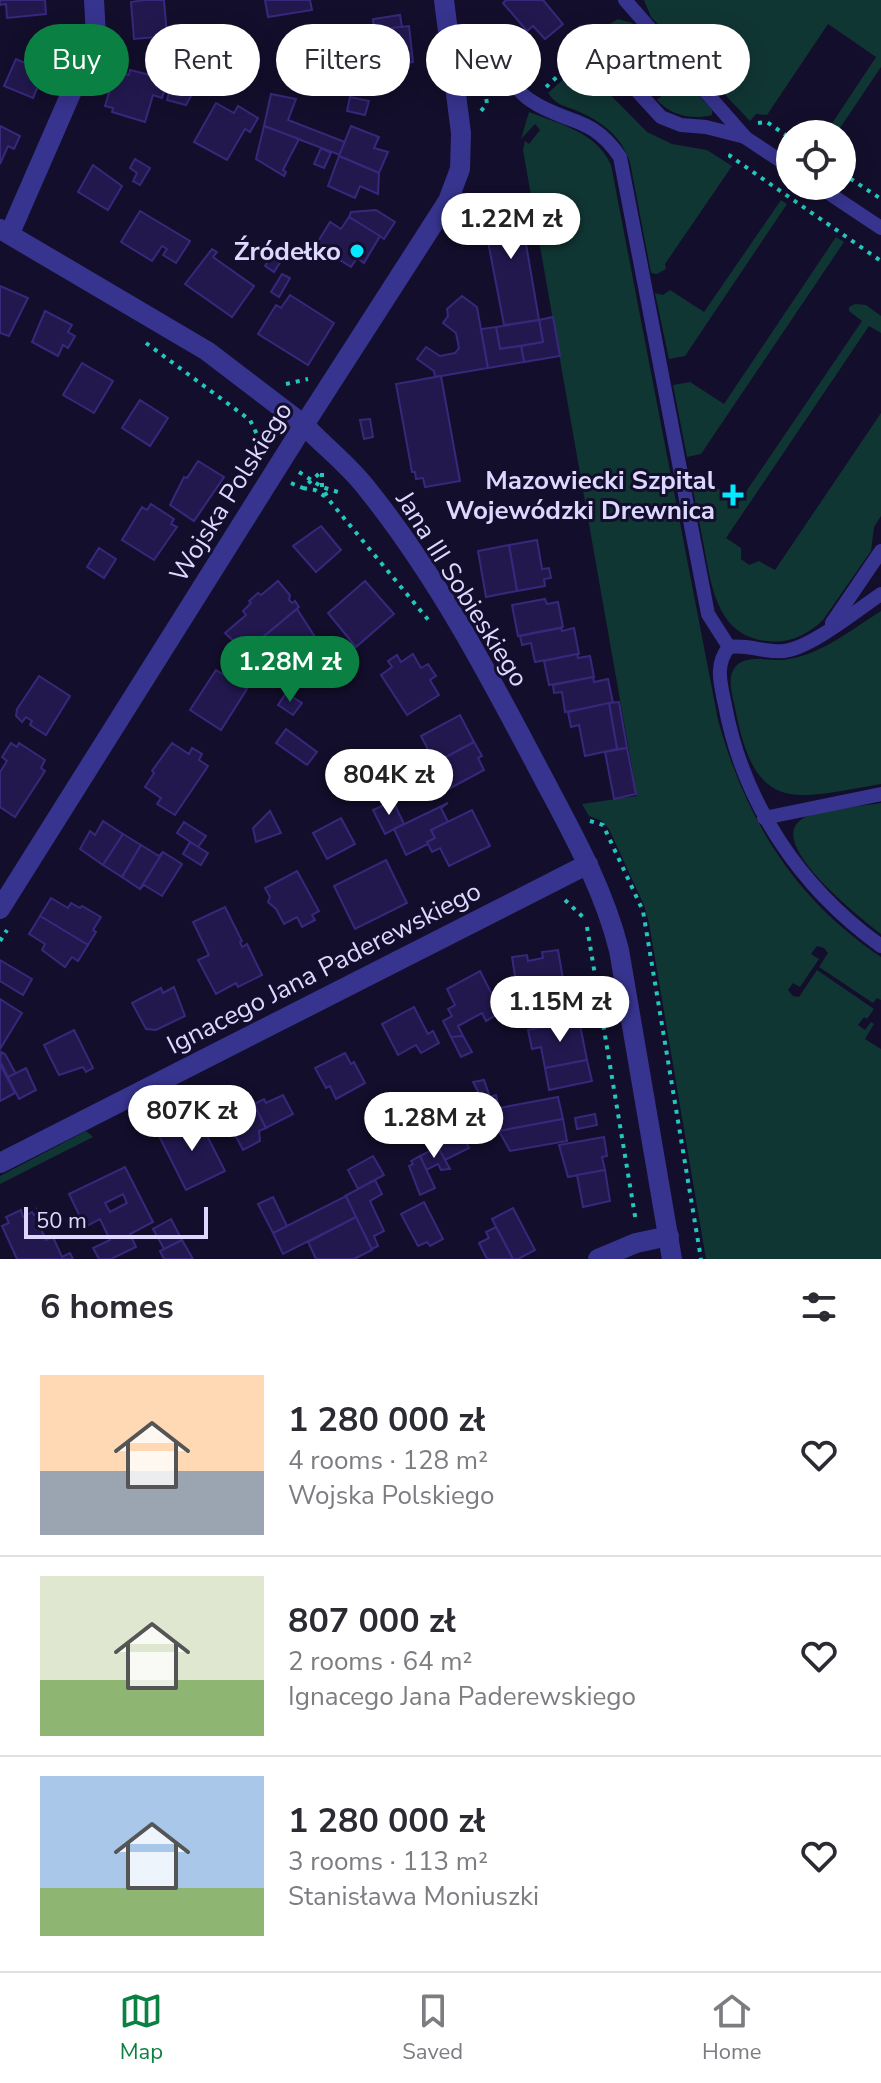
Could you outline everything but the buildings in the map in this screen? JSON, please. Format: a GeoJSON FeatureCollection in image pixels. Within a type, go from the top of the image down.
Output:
{"type":"FeatureCollection","features":[{"type":"Feature","properties":{"kind":"street"},"geometry":{"type":"LineString","coordinates":[[5,231],[96,36],[94,0]]}},
{"type":"Feature","properties":{"kind":"street","name":"Wojska Polskiego"},"geometry":{"type":"LineString","coordinates":[[0,909],[448,201],[460,169],[461,133],[444,0]]}},
{"type":"Feature","properties":{"kind":"street","name":"Jana III Sobieskiego"},"geometry":{"type":"LineString","coordinates":[[5,231],[207,351],[304,425],[366,487],[415,554],[512,718],[588,864],[611,919],[672,1259]]}},
{"type":"Feature","properties":{"kind":"street","name":"Ignacego Jana Paderewskiego"},"geometry":{"type":"LineString","coordinates":[[0,1163],[588,864]]}},
{"type":"Feature","properties":{"kind":"street"},"geometry":{"type":"LineString","coordinates":[[598,1259],[636,1243],[669,1236]]}},
{"type":"Feature","properties":{"kind":"lane"},"geometry":{"type":"LineString","coordinates":[[625,0],[746,138],[776,158]]}},
{"type":"Feature","properties":{"kind":"lane"},"geometry":{"type":"LineString","coordinates":[[526,96],[590,127],[605,137],[620,157],[708,614],[729,647]]}},
{"type":"Feature","properties":{"kind":"lane"},"geometry":{"type":"LineString","coordinates":[[642,96],[661,117],[681,125],[706,127],[746,138]]}},
{"type":"Feature","properties":{"kind":"lane"},"geometry":{"type":"LineString","coordinates":[[839,200],[881,228]]}},
{"type":"Feature","properties":{"kind":"lane"},"geometry":{"type":"LineString","coordinates":[[827,630],[881,551]]}},
{"type":"Feature","properties":{"kind":"lane"},"geometry":{"type":"LineString","coordinates":[[881,594],[806,645],[790,650],[762,650],[743,645],[729,647],[719,669],[740,763],[764,818],[791,859],[816,889],[834,908],[881,946]]}},
{"type":"Feature","properties":{"kind":"lane"},"geometry":{"type":"LineString","coordinates":[[764,818],[881,794]]}},
{"type":"Feature","properties":{"kind":"path"},"geometry":{"type":"LineString","coordinates":[[487,104],[530,100],[557,77]]}},
{"type":"Feature","properties":{"kind":"path"},"geometry":{"type":"LineString","coordinates":[[730,156],[746,138]]}},
{"type":"Feature","properties":{"kind":"path"},"geometry":{"type":"LineString","coordinates":[[722,152],[881,261]]}},
{"type":"Feature","properties":{"kind":"path"},"geometry":{"type":"LineString","coordinates":[[856,182],[881,199]]}},
{"type":"Feature","properties":{"kind":"path"},"geometry":{"type":"LineString","coordinates":[[141,340],[250,420],[269,450]]}},
{"type":"Feature","properties":{"kind":"path"},"geometry":{"type":"LineString","coordinates":[[272,401],[284,384],[318,375],[331,384]]}},
{"type":"Feature","properties":{"kind":"path"},"geometry":{"type":"LineString","coordinates":[[303,488],[322,471]]}},
{"type":"Feature","properties":{"kind":"path"},"geometry":{"type":"LineString","coordinates":[[289,482],[315,490],[329,500]]}},
{"type":"Feature","properties":{"kind":"path"},"geometry":{"type":"LineString","coordinates":[[556,879],[566,901],[586,919],[637,1221],[634,1227],[636,1243]]}},
{"type":"Feature","properties":{"kind":"green space"},"geometry":{"type":"Polygon","coordinates":[[[644,0],[881,0],[881,67],[845,120],[834,120],[876,57],[828,24],[767,115],[756,114],[750,121],[726,96],[750,96],[750,24],[658,24],[644,0]]]}},
{"type":"Feature","properties":{"kind":"green space"},"geometry":{"type":"Polygon","coordinates":[[[618,19],[633,24],[609,24],[618,19]]]}},
{"type":"Feature","properties":{"kind":"green space"},"geometry":{"type":"Polygon","coordinates":[[[557,85],[557,96],[612,96],[647,132],[672,144],[707,150],[732,166],[665,264],[666,269],[657,274],[651,273],[630,162],[621,144],[601,124],[560,104],[548,93],[557,85]]]}},
{"type":"Feature","properties":{"kind":"green space"},"geometry":{"type":"Polygon","coordinates":[[[661,96],[699,96],[712,110],[712,115],[683,115],[669,110],[657,100],[661,96]]]}},
{"type":"Feature","properties":{"kind":"green space"},"geometry":{"type":"Polygon","coordinates":[[[529,112],[587,137],[605,154],[611,165],[718,720],[743,791],[777,854],[799,882],[850,934],[881,957],[881,1000],[877,998],[873,1003],[819,967],[828,953],[817,946],[811,954],[819,959],[800,987],[793,983],[788,990],[799,997],[817,970],[874,1009],[858,1025],[865,1030],[871,1022],[874,1024],[865,1039],[881,1049],[881,1259],[706,1259],[649,923],[644,905],[609,829],[602,821],[589,816],[582,804],[637,796],[523,150],[525,141],[529,144],[540,130],[535,124],[521,139],[529,112]]]}},
{"type":"Feature","properties":{"kind":"green space"},"geometry":{"type":"Polygon","coordinates":[[[781,200],[787,204],[685,356],[669,359],[655,293],[663,295],[670,290],[704,312],[781,200]]]}},
{"type":"Feature","properties":{"kind":"green space"},"geometry":{"type":"Polygon","coordinates":[[[836,237],[844,242],[701,454],[687,457],[673,385],[690,382],[724,404],[836,237]]]}},
{"type":"Feature","properties":{"kind":"green space"},"geometry":{"type":"Polygon","coordinates":[[[866,305],[881,316],[881,333],[869,326],[726,538],[741,548],[741,559],[749,565],[759,561],[775,570],[881,413],[881,516],[874,527],[871,551],[823,620],[811,630],[783,641],[751,637],[728,621],[715,596],[692,484],[705,480],[739,502],[862,321],[849,311],[849,307],[866,305]]]}},
{"type":"Feature","properties":{"kind":"green space"},"geometry":{"type":"Polygon","coordinates":[[[881,611],[881,784],[803,795],[784,793],[769,785],[756,770],[745,746],[731,689],[731,676],[736,666],[748,660],[783,660],[814,652],[881,611]]]}},
{"type":"Feature","properties":{"kind":"green space"},"geometry":{"type":"Polygon","coordinates":[[[881,803],[881,934],[820,880],[796,845],[794,830],[808,816],[881,803]]]}},
{"type":"Feature","properties":{"kind":"green space"},"geometry":{"type":"Polygon","coordinates":[[[86,1131],[93,1137],[0,1184],[0,1176],[86,1131]]]}},
{"type":"Feature","properties":{"kind":"place","name":"Źródełko"},"geometry":{"type":"Point","coordinates":[357,251]}},
{"type":"Feature","properties":{"kind":"place","name":"Mazowiecki Szpital Wojewódzki Drewnica"},"geometry":{"type":"Point","coordinates":[733,495]}}]}
